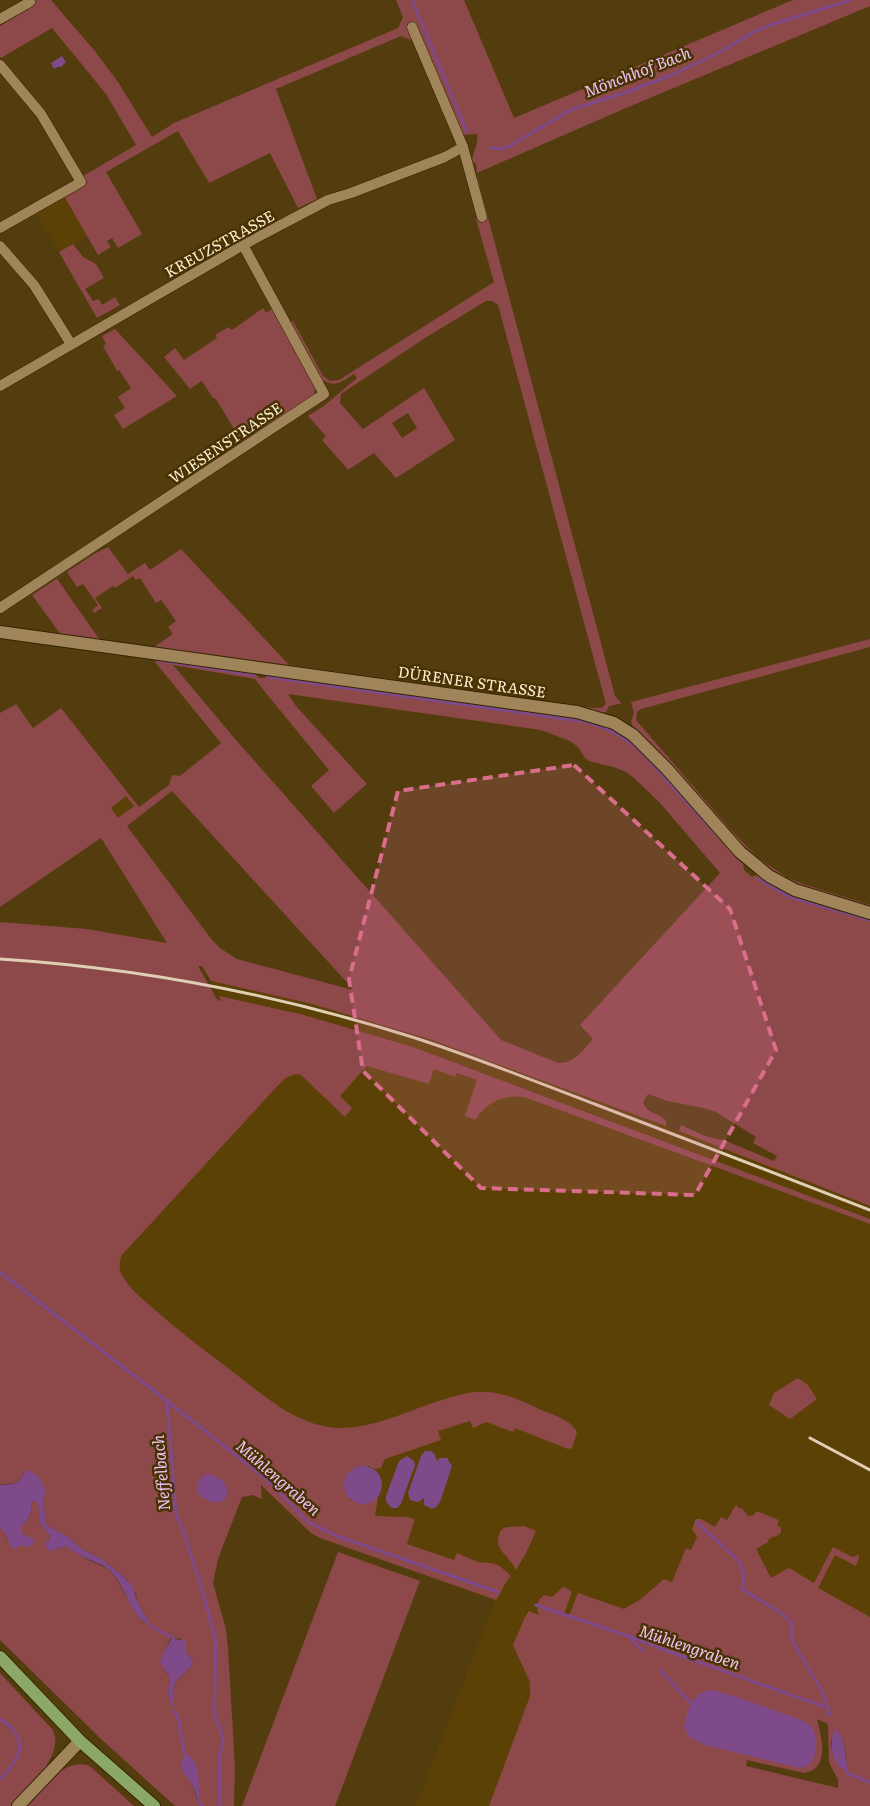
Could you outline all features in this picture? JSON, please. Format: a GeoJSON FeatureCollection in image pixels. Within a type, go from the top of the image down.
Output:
{"type":"FeatureCollection","features":[{"type":"Feature","properties":{"kind":"main road"},"geometry":{"type":"LineString","coordinates":[[0,1657],[80,1741],[154,1806]]}},
{"type":"Feature","properties":{"kind":"street"},"geometry":{"type":"LineString","coordinates":[[0,19],[30,2]]}},
{"type":"Feature","properties":{"kind":"street"},"geometry":{"type":"LineString","coordinates":[[412,27],[463,147],[482,217]]}},
{"type":"Feature","properties":{"kind":"street"},"geometry":{"type":"LineString","coordinates":[[0,65],[42,114],[81,182],[0,228]]}},
{"type":"Feature","properties":{"kind":"street","name":"KREUZSTRASSE"},"geometry":{"type":"LineString","coordinates":[[0,386],[243,245],[328,200],[351,194],[445,157],[463,147]]}},
{"type":"Feature","properties":{"kind":"street","name":"WIESENSTRASSE"},"geometry":{"type":"LineString","coordinates":[[0,608],[324,394],[243,245]]}},
{"type":"Feature","properties":{"kind":"street"},"geometry":{"type":"LineString","coordinates":[[0,246],[34,285],[71,344]]}},
{"type":"Feature","properties":{"kind":"street","name":"DÜRENER STRASSE"},"geometry":{"type":"LineString","coordinates":[[0,632],[577,712],[605,719],[620,726],[642,743],[740,852],[769,876],[795,890],[870,913]]}},
{"type":"Feature","properties":{"kind":"street"},"geometry":{"type":"LineString","coordinates":[[18,1806],[80,1741]]}},
{"type":"Feature","properties":{"kind":"highlighted area"},"geometry":{"type":"Polygon","coordinates":[[[574,765],[730,909],[776,1050],[695,1195],[481,1188],[363,1071],[349,979],[398,791],[574,765]]]}},
{"type":"Feature","properties":{"kind":"shaded area"},"geometry":{"type":"Polygon","coordinates":[[[29,0],[51,0],[94,50],[118,82],[152,137],[174,123],[398,28],[403,17],[396,0],[464,0],[514,118],[793,0],[870,0],[870,6],[626,108],[477,173],[477,176],[476,163],[472,163],[477,134],[465,135],[460,131],[413,41],[401,36],[276,89],[317,199],[298,208],[270,153],[209,183],[178,131],[106,172],[142,234],[118,248],[112,238],[107,241],[111,247],[98,255],[64,196],[87,183],[83,176],[136,145],[106,94],[52,28],[0,57],[0,26],[33,6],[29,0]]]}},
{"type":"Feature","properties":{"kind":"shaded area"},"geometry":{"type":"Polygon","coordinates":[[[62,56],[66,62],[61,67],[54,69],[51,63],[62,56]]]}},
{"type":"Feature","properties":{"kind":"shaded area"},"geometry":{"type":"Polygon","coordinates":[[[477,176],[615,696],[621,703],[624,703],[609,706],[606,712],[601,713],[575,707],[154,647],[173,634],[168,627],[176,621],[161,600],[156,603],[140,578],[136,580],[133,576],[95,598],[102,608],[94,613],[92,610],[98,605],[83,584],[77,587],[67,572],[57,579],[100,640],[61,635],[32,595],[94,554],[108,547],[128,574],[145,563],[150,570],[181,549],[289,665],[593,708],[601,708],[606,704],[498,305],[492,301],[486,301],[425,338],[341,394],[340,403],[363,429],[424,388],[455,440],[396,478],[374,453],[348,470],[322,440],[326,436],[308,416],[325,405],[357,378],[354,374],[341,382],[333,384],[319,378],[289,323],[293,321],[323,376],[330,381],[339,380],[494,282],[476,219],[485,216],[475,181],[477,176]],[[408,413],[392,423],[402,438],[417,428],[408,413]]]}},
{"type":"Feature","properties":{"kind":"shaded area"},"geometry":{"type":"Polygon","coordinates":[[[64,196],[87,236],[59,252],[36,213],[64,196]]]}},
{"type":"Feature","properties":{"kind":"shaded area"},"geometry":{"type":"Polygon","coordinates":[[[73,244],[83,257],[96,264],[104,278],[85,289],[93,301],[99,299],[102,305],[115,297],[120,305],[97,318],[59,252],[73,244]]]}},
{"type":"Feature","properties":{"kind":"shaded area"},"geometry":{"type":"Polygon","coordinates":[[[263,308],[266,313],[272,309],[315,388],[314,396],[242,442],[216,399],[213,398],[202,381],[190,389],[164,357],[175,348],[184,360],[217,338],[215,335],[229,327],[232,330],[263,308]]]}},
{"type":"Feature","properties":{"kind":"shaded area"},"geometry":{"type":"Polygon","coordinates":[[[115,329],[177,396],[123,429],[114,415],[125,408],[118,397],[131,388],[119,370],[117,371],[103,346],[106,344],[102,336],[115,329]]]}},
{"type":"Feature","properties":{"kind":"shaded area"},"geometry":{"type":"Polygon","coordinates":[[[870,639],[870,647],[641,709],[637,712],[636,720],[730,829],[758,858],[788,878],[870,905],[870,909],[813,892],[785,880],[756,860],[634,729],[631,722],[634,713],[631,702],[870,639]]]}},
{"type":"Feature","properties":{"kind":"shaded area"},"geometry":{"type":"Polygon","coordinates":[[[155,660],[255,673],[259,678],[265,678],[268,674],[594,721],[623,734],[643,750],[743,862],[744,870],[752,877],[760,875],[870,918],[870,1206],[679,1131],[681,1125],[705,1136],[726,1141],[774,1161],[777,1156],[753,1143],[756,1137],[716,1112],[668,1101],[648,1094],[643,1102],[645,1106],[663,1118],[666,1121],[666,1126],[432,1040],[312,1004],[211,981],[202,966],[198,966],[218,1001],[221,1000],[219,996],[304,1015],[413,1047],[870,1219],[870,1224],[524,1097],[502,1098],[485,1108],[475,1120],[465,1116],[477,1080],[457,1073],[455,1077],[434,1069],[429,1084],[367,1066],[340,1096],[352,1108],[345,1117],[301,1075],[292,1075],[283,1080],[122,1255],[120,1271],[131,1288],[177,1329],[259,1392],[286,1411],[312,1423],[340,1428],[369,1425],[438,1401],[469,1393],[482,1392],[500,1394],[520,1400],[566,1421],[577,1432],[572,1448],[568,1449],[515,1428],[513,1432],[486,1422],[473,1428],[470,1421],[438,1431],[441,1440],[385,1459],[381,1468],[375,1469],[368,1466],[350,1500],[365,1503],[378,1497],[375,1516],[415,1519],[407,1544],[454,1560],[457,1553],[478,1562],[500,1566],[511,1576],[496,1600],[320,1538],[311,1533],[261,1485],[262,1499],[253,1495],[242,1497],[218,1559],[213,1583],[226,1629],[228,1649],[235,1766],[234,1806],[175,1806],[101,1739],[0,1640],[0,1528],[8,1541],[28,1547],[29,1538],[19,1528],[29,1516],[32,1502],[35,1501],[39,1508],[41,1524],[50,1536],[50,1551],[66,1546],[88,1560],[107,1568],[114,1575],[144,1623],[147,1619],[137,1601],[136,1594],[121,1574],[103,1560],[79,1547],[70,1538],[46,1525],[43,1497],[24,1473],[14,1483],[0,1485],[0,922],[87,929],[167,943],[101,838],[0,907],[0,713],[16,704],[33,728],[61,708],[139,807],[169,785],[172,775],[180,776],[221,743],[155,660]],[[173,665],[236,740],[501,1040],[558,1063],[569,1061],[582,1052],[593,1039],[580,1025],[720,873],[660,803],[633,777],[613,767],[589,761],[578,747],[570,741],[541,730],[288,694],[296,706],[367,784],[334,813],[311,786],[329,770],[255,679],[173,665]],[[172,791],[127,826],[212,940],[220,948],[237,959],[353,990],[172,791]],[[126,796],[111,808],[118,818],[134,806],[126,796]],[[171,1637],[163,1657],[163,1667],[170,1677],[168,1693],[174,1710],[176,1682],[188,1670],[193,1660],[185,1652],[181,1639],[171,1637]],[[192,1758],[191,1782],[198,1802],[198,1777],[192,1758]]]}},
{"type":"Feature","properties":{"kind":"shaded area"},"geometry":{"type":"Polygon","coordinates":[[[126,795],[134,806],[118,818],[111,808],[126,795]]]}},
{"type":"Feature","properties":{"kind":"shaded area"},"geometry":{"type":"Polygon","coordinates":[[[211,981],[312,1004],[376,1022],[491,1060],[741,1154],[870,1206],[870,1219],[413,1047],[304,1015],[219,996],[211,981]]]}},
{"type":"Feature","properties":{"kind":"shaded area"},"geometry":{"type":"Polygon","coordinates":[[[413,1057],[870,1224],[870,1733],[810,1710],[537,1698],[496,1806],[416,1806],[495,1600],[320,1538],[311,1533],[260,1484],[261,1451],[76,1253],[241,1080],[413,1057]]]}},
{"type":"Feature","properties":{"kind":"shaded area"},"geometry":{"type":"Polygon","coordinates":[[[798,1378],[807,1384],[817,1399],[790,1419],[769,1405],[774,1393],[798,1378]]]}},
{"type":"Feature","properties":{"kind":"shaded area"},"geometry":{"type":"Polygon","coordinates":[[[425,1451],[434,1453],[437,1461],[440,1458],[447,1458],[452,1466],[440,1502],[432,1509],[424,1505],[424,1498],[418,1502],[410,1500],[408,1493],[421,1456],[425,1451]]]}},
{"type":"Feature","properties":{"kind":"shaded area"},"geometry":{"type":"Polygon","coordinates":[[[407,1456],[414,1461],[415,1465],[401,1504],[397,1508],[392,1508],[386,1502],[386,1496],[399,1461],[407,1456]]]}},
{"type":"Feature","properties":{"kind":"shaded area"},"geometry":{"type":"Polygon","coordinates":[[[363,1466],[377,1471],[382,1485],[377,1499],[363,1504],[349,1499],[344,1485],[349,1471],[363,1466]]]}},
{"type":"Feature","properties":{"kind":"shaded area"},"geometry":{"type":"Polygon","coordinates":[[[27,1469],[39,1477],[46,1491],[43,1497],[46,1525],[70,1538],[79,1547],[103,1560],[121,1574],[133,1587],[137,1601],[151,1626],[137,1614],[119,1582],[107,1568],[66,1546],[50,1551],[47,1549],[45,1543],[49,1541],[50,1536],[41,1524],[39,1508],[35,1501],[32,1502],[29,1516],[20,1528],[23,1534],[35,1542],[28,1547],[20,1545],[16,1549],[12,1548],[0,1528],[0,1485],[13,1484],[19,1481],[27,1469]]]}},
{"type":"Feature","properties":{"kind":"shaded area"},"geometry":{"type":"Polygon","coordinates":[[[210,1474],[219,1478],[227,1487],[225,1500],[221,1502],[213,1502],[197,1493],[197,1483],[204,1475],[210,1474]]]}},
{"type":"Feature","properties":{"kind":"shaded area"},"geometry":{"type":"Polygon","coordinates":[[[736,1505],[740,1509],[742,1508],[748,1516],[754,1515],[756,1511],[779,1520],[777,1525],[781,1528],[781,1532],[756,1549],[771,1578],[789,1568],[814,1583],[833,1547],[852,1557],[858,1554],[859,1558],[856,1566],[835,1555],[818,1588],[870,1617],[870,1806],[489,1806],[530,1696],[530,1682],[513,1645],[529,1611],[539,1615],[537,1604],[544,1595],[552,1597],[563,1587],[572,1591],[564,1615],[569,1616],[578,1593],[624,1609],[641,1599],[664,1579],[672,1582],[686,1548],[691,1550],[697,1537],[692,1529],[696,1519],[701,1519],[715,1527],[721,1517],[727,1520],[736,1505]],[[817,1719],[821,1735],[822,1752],[818,1766],[812,1770],[804,1773],[747,1760],[746,1766],[838,1788],[838,1780],[829,1762],[828,1724],[817,1719]],[[833,1735],[831,1740],[832,1750],[839,1765],[847,1772],[845,1769],[846,1758],[842,1739],[833,1735]]]}},
{"type":"Feature","properties":{"kind":"shaded area"},"geometry":{"type":"Polygon","coordinates":[[[524,1526],[536,1531],[516,1570],[500,1549],[498,1540],[503,1528],[524,1526]]]}},
{"type":"Feature","properties":{"kind":"shaded area"},"geometry":{"type":"Polygon","coordinates":[[[338,1552],[420,1581],[335,1806],[242,1806],[338,1552]]]}},
{"type":"Feature","properties":{"kind":"shaded area"},"geometry":{"type":"Polygon","coordinates":[[[173,1636],[176,1639],[186,1641],[185,1652],[193,1660],[188,1670],[178,1679],[175,1685],[174,1711],[168,1693],[170,1677],[160,1663],[173,1636]]]}},
{"type":"Feature","properties":{"kind":"shaded area"},"geometry":{"type":"Polygon","coordinates":[[[0,1673],[52,1729],[55,1739],[50,1760],[12,1806],[0,1806],[0,1673]]]}},
{"type":"Feature","properties":{"kind":"shaded area"},"geometry":{"type":"Polygon","coordinates":[[[711,1690],[734,1696],[809,1724],[813,1729],[816,1741],[813,1759],[806,1767],[800,1768],[705,1745],[689,1737],[684,1727],[689,1708],[695,1698],[705,1691],[711,1690]]]}},
{"type":"Feature","properties":{"kind":"shaded area"},"geometry":{"type":"Polygon","coordinates":[[[834,1730],[839,1732],[844,1745],[847,1766],[844,1770],[836,1762],[832,1752],[834,1730]]]}},
{"type":"Feature","properties":{"kind":"shaded area"},"geometry":{"type":"Polygon","coordinates":[[[185,1754],[195,1762],[199,1803],[192,1785],[181,1768],[185,1754]]]}},
{"type":"Feature","properties":{"kind":"shaded area"},"geometry":{"type":"Polygon","coordinates":[[[79,1764],[88,1765],[92,1768],[134,1806],[23,1806],[56,1775],[71,1766],[79,1764]]]}},
{"type":"Feature","properties":{"kind":"waterway","name":"Mönchhof Bach"},"geometry":{"type":"LineString","coordinates":[[412,0],[467,132]]}},
{"type":"Feature","properties":{"kind":"waterway","name":"Mönchhof Bach"},"geometry":{"type":"LineString","coordinates":[[491,148],[502,149],[510,146],[570,110],[672,75],[770,25],[851,0]]}},
{"type":"Feature","properties":{"kind":"waterway"},"geometry":{"type":"LineString","coordinates":[[157,660],[254,675]]}},
{"type":"Feature","properties":{"kind":"waterway"},"geometry":{"type":"LineString","coordinates":[[268,677],[595,724],[622,737],[640,751],[716,834]]}},
{"type":"Feature","properties":{"kind":"waterway"},"geometry":{"type":"LineString","coordinates":[[759,879],[790,897],[870,920]]}},
{"type":"Feature","properties":{"kind":"waterway","name":"Neffelbach"},"geometry":{"type":"LineString","coordinates":[[0,1272],[167,1401],[176,1515],[184,1532],[216,1641],[214,1713],[222,1734],[223,1743],[220,1752],[219,1806]]}},
{"type":"Feature","properties":{"kind":"waterway","name":"Mühlengraben"},"geometry":{"type":"LineString","coordinates":[[167,1401],[266,1479],[308,1522],[337,1536],[498,1592]]}},
{"type":"Feature","properties":{"kind":"waterway"},"geometry":{"type":"LineString","coordinates":[[696,1522],[739,1561],[744,1575],[742,1589],[781,1613],[792,1623],[792,1639],[794,1644],[822,1691],[828,1708]]}},
{"type":"Feature","properties":{"kind":"waterway","name":"Mühlengraben"},"geometry":{"type":"LineString","coordinates":[[536,1605],[828,1708],[830,1715]]}},
{"type":"Feature","properties":{"kind":"waterway"},"geometry":{"type":"LineString","coordinates":[[151,1626],[171,1637]]}},
{"type":"Feature","properties":{"kind":"waterway"},"geometry":{"type":"LineString","coordinates":[[629,1637],[643,1651]]}},
{"type":"Feature","properties":{"kind":"waterway"},"geometry":{"type":"LineString","coordinates":[[660,1670],[692,1704]]}},
{"type":"Feature","properties":{"kind":"waterway"},"geometry":{"type":"LineString","coordinates":[[174,1711],[178,1718],[185,1754]]}},
{"type":"Feature","properties":{"kind":"waterway"},"geometry":{"type":"LineString","coordinates":[[0,1719],[11,1728],[20,1742],[18,1756],[0,1779]]}},
{"type":"Feature","properties":{"kind":"waterway","name":"Mühlengraben"},"geometry":{"type":"LineString","coordinates":[[844,1766],[848,1774],[870,1782]]}},
{"type":"Feature","properties":{"kind":"waterway"},"geometry":{"type":"LineString","coordinates":[[199,1803],[202,1806]]}},
{"type":"Feature","properties":{"kind":"railway"},"geometry":{"type":"LineString","coordinates":[[0,959],[105,969],[209,986],[260,996],[362,1022],[482,1061],[870,1210]]}},
{"type":"Feature","properties":{"kind":"railway"},"geometry":{"type":"LineString","coordinates":[[810,1438],[870,1470]]}}]}
